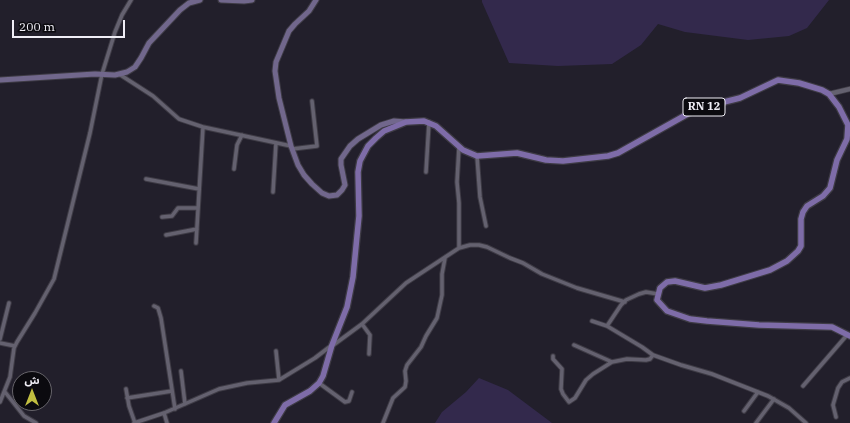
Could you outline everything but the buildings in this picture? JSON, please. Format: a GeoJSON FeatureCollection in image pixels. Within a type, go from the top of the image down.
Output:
{"type":"FeatureCollection","features":[{"type":"Feature","properties":{"kind":"main road"},"geometry":{"type":"LineString","coordinates":[[0,80],[119,74],[127,72],[135,66],[149,43],[180,10],[189,3],[200,0]]}},
{"type":"Feature","properties":{"kind":"main road"},"geometry":{"type":"LineString","coordinates":[[221,0],[252,0]]}},
{"type":"Feature","properties":{"kind":"main road"},"geometry":{"type":"LineString","coordinates":[[316,0],[313,6],[289,31],[276,62],[275,71],[276,86],[291,148],[298,165],[312,184],[327,196],[335,196],[340,193],[344,187],[341,159],[343,154],[358,139],[381,125],[394,122],[429,122],[441,129],[467,153],[476,156]]}},
{"type":"Feature","properties":{"kind":"main road","name":"RN 12"},"geometry":{"type":"LineString","coordinates":[[476,156],[517,153],[554,162],[608,156],[627,149],[692,111],[740,98],[778,80],[799,83],[822,90],[829,94],[840,107],[846,120],[848,129],[847,139],[837,160],[830,188],[823,196],[807,206],[803,212],[801,219],[801,246],[798,251],[788,261],[770,270],[744,279],[705,288],[675,281],[667,282],[660,288],[658,294]]}},
{"type":"Feature","properties":{"kind":"main road"},"geometry":{"type":"LineString","coordinates":[[274,423],[285,405],[310,391],[319,383],[331,346],[347,307],[353,277],[359,216],[358,172],[360,161],[368,146],[384,131],[406,122]]}},
{"type":"Feature","properties":{"kind":"main road"},"geometry":{"type":"LineString","coordinates":[[658,294],[657,300],[667,311],[690,319],[759,325],[825,326],[832,327],[848,336]]}},
{"type":"Feature","properties":{"kind":"street"},"geometry":{"type":"LineString","coordinates":[[0,402],[10,377],[15,346],[54,279],[90,133],[102,74],[115,32],[122,15],[131,0]]}},
{"type":"Feature","properties":{"kind":"street"},"geometry":{"type":"LineString","coordinates":[[119,74],[153,96],[176,118],[203,127],[276,143],[291,148],[317,146],[318,143],[312,101]]}},
{"type":"Feature","properties":{"kind":"street"},"geometry":{"type":"LineString","coordinates":[[829,94],[850,89]]}},
{"type":"Feature","properties":{"kind":"street"},"geometry":{"type":"LineString","coordinates":[[426,172],[429,122]]}},
{"type":"Feature","properties":{"kind":"street"},"geometry":{"type":"LineString","coordinates":[[196,243],[203,127]]}},
{"type":"Feature","properties":{"kind":"street"},"geometry":{"type":"LineString","coordinates":[[234,169],[237,145],[242,135]]}},
{"type":"Feature","properties":{"kind":"street"},"geometry":{"type":"LineString","coordinates":[[273,192],[276,143]]}},
{"type":"Feature","properties":{"kind":"street"},"geometry":{"type":"LineString","coordinates":[[459,147],[457,182],[459,202],[459,248]]}},
{"type":"Feature","properties":{"kind":"street"},"geometry":{"type":"LineString","coordinates":[[476,156],[480,197],[486,226]]}},
{"type":"Feature","properties":{"kind":"street"},"geometry":{"type":"LineString","coordinates":[[146,179],[199,189]]}},
{"type":"Feature","properties":{"kind":"street"},"geometry":{"type":"LineString","coordinates":[[162,217],[172,216],[178,208],[198,208]]}},
{"type":"Feature","properties":{"kind":"street"},"geometry":{"type":"LineString","coordinates":[[166,235],[197,229]]}},
{"type":"Feature","properties":{"kind":"street"},"geometry":{"type":"LineString","coordinates":[[126,389],[134,423],[175,409],[219,389],[280,380],[315,358],[362,324],[406,283],[427,268],[459,248],[470,245],[483,246],[523,263],[536,272],[577,288],[625,302]]}},
{"type":"Feature","properties":{"kind":"street"},"geometry":{"type":"LineString","coordinates":[[383,423],[393,398],[403,389],[405,385],[405,371],[407,364],[422,348],[428,332],[437,318],[442,295],[442,274],[445,258]]}},
{"type":"Feature","properties":{"kind":"street"},"geometry":{"type":"LineString","coordinates":[[607,326],[621,305],[636,295],[646,292],[658,294]]}},
{"type":"Feature","properties":{"kind":"street"},"geometry":{"type":"LineString","coordinates":[[0,339],[10,303]]}},
{"type":"Feature","properties":{"kind":"street"},"geometry":{"type":"LineString","coordinates":[[154,306],[158,308],[161,318],[175,409]]}},
{"type":"Feature","properties":{"kind":"street"},"geometry":{"type":"LineString","coordinates":[[592,321],[607,326],[653,355],[712,374],[774,399],[789,408],[806,423]]}},
{"type":"Feature","properties":{"kind":"street"},"geometry":{"type":"LineString","coordinates":[[362,324],[370,335],[369,354]]}},
{"type":"Feature","properties":{"kind":"street"},"geometry":{"type":"LineString","coordinates":[[803,386],[848,336]]}},
{"type":"Feature","properties":{"kind":"street"},"geometry":{"type":"LineString","coordinates":[[0,343],[15,346]]}},
{"type":"Feature","properties":{"kind":"street"},"geometry":{"type":"LineString","coordinates":[[574,346],[612,362]]}},
{"type":"Feature","properties":{"kind":"street"},"geometry":{"type":"LineString","coordinates":[[276,351],[280,380]]}},
{"type":"Feature","properties":{"kind":"street"},"geometry":{"type":"LineString","coordinates":[[553,356],[553,359],[562,369],[561,389],[569,402],[575,398],[586,380],[612,362],[627,359],[646,360],[650,359],[653,355]]}},
{"type":"Feature","properties":{"kind":"street"},"geometry":{"type":"LineString","coordinates":[[181,370],[185,404]]}},
{"type":"Feature","properties":{"kind":"street"},"geometry":{"type":"LineString","coordinates":[[836,417],[833,405],[838,388],[842,382],[850,378]]}},
{"type":"Feature","properties":{"kind":"street"},"geometry":{"type":"LineString","coordinates":[[319,383],[345,402],[349,401],[352,392]]}},
{"type":"Feature","properties":{"kind":"street"},"geometry":{"type":"LineString","coordinates":[[127,398],[172,391]]}},
{"type":"Feature","properties":{"kind":"street"},"geometry":{"type":"LineString","coordinates":[[4,392],[24,416],[36,423]]}},
{"type":"Feature","properties":{"kind":"street"},"geometry":{"type":"LineString","coordinates":[[744,411],[758,392]]}},
{"type":"Feature","properties":{"kind":"street"},"geometry":{"type":"LineString","coordinates":[[756,423],[774,399]]}},
{"type":"Feature","properties":{"kind":"street"},"geometry":{"type":"LineString","coordinates":[[164,413],[167,423]]}},
{"type":"Feature","properties":{"kind":"shaded area"},"geometry":{"type":"Polygon","coordinates":[[[482,0],[829,0],[807,28],[789,36],[748,40],[685,32],[658,24],[641,45],[612,64],[558,66],[509,63],[482,0]]]}},
{"type":"Feature","properties":{"kind":"shaded area"},"geometry":{"type":"Polygon","coordinates":[[[479,378],[508,390],[552,423],[435,423],[442,412],[466,392],[479,378]]]}}]}
